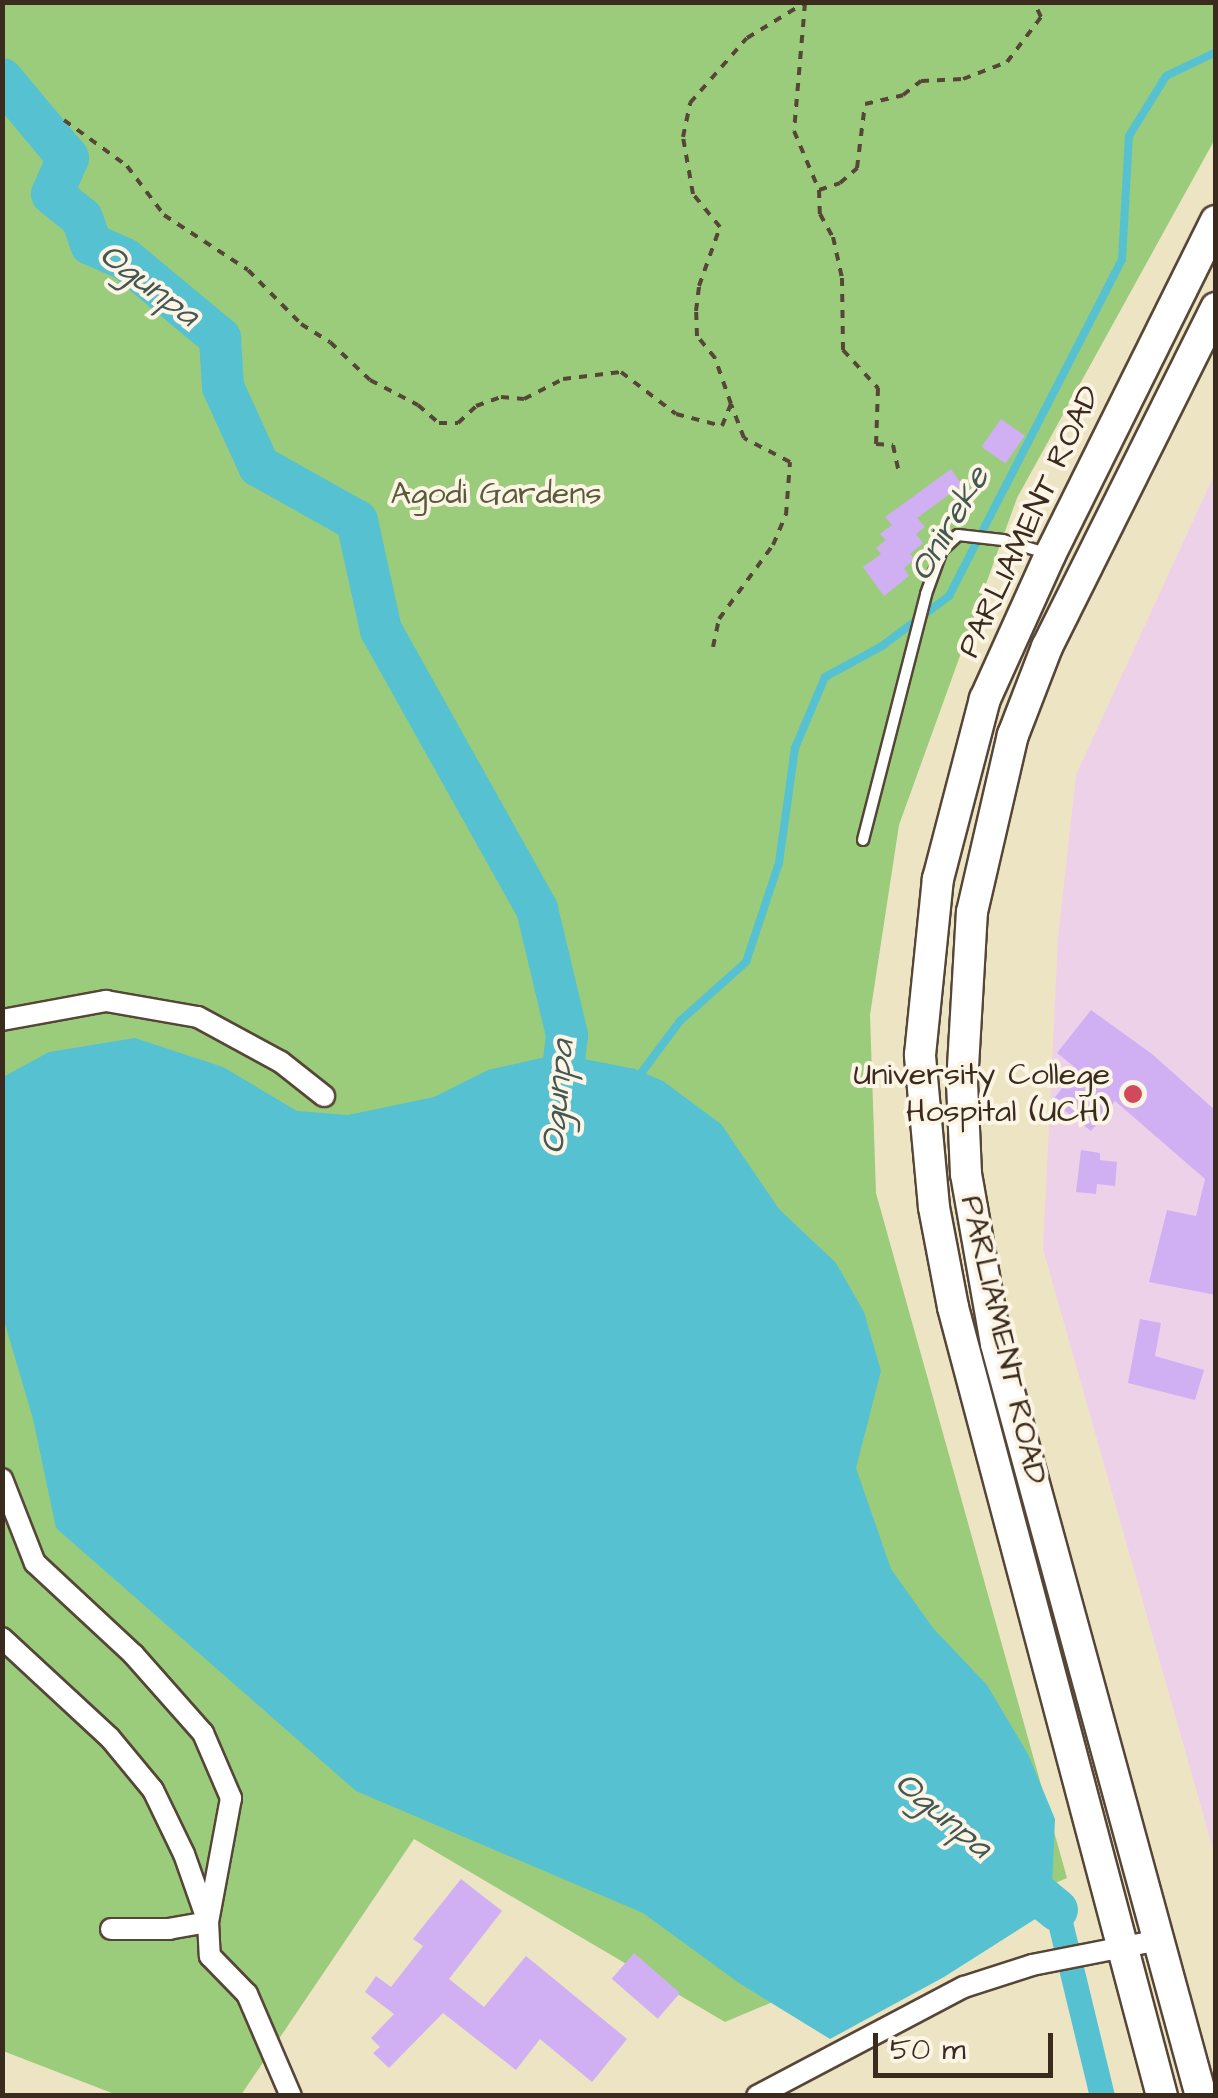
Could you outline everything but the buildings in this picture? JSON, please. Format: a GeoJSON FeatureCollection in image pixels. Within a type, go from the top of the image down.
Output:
{"type":"FeatureCollection","features":[{"type":"Feature","properties":{"kind":"main road","name":"PARLIAMENT ROAD"},"geometry":{"type":"LineString","coordinates":[[1162,2096],[953,1307],[924,1133],[920,1055],[926,969],[957,793],[984,700],[1050,555],[1216,221]]}},
{"type":"Feature","properties":{"kind":"main road","name":"PARLIAMENT ROAD"},"geometry":{"type":"LineString","coordinates":[[1201,2096],[996,1344],[966,1174],[962,1084],[972,912],[1014,735],[1048,647],[1216,308]]}},
{"type":"Feature","properties":{"kind":"street"},"geometry":{"type":"LineString","coordinates":[[2,1020],[106,1001],[198,1017],[281,1062],[324,1096]]}},
{"type":"Feature","properties":{"kind":"street"},"geometry":{"type":"LineString","coordinates":[[2,1480],[35,1562],[133,1654],[203,1732],[231,1798],[208,1922],[210,1956],[247,1994],[291,2096]]}},
{"type":"Feature","properties":{"kind":"street"},"geometry":{"type":"LineString","coordinates":[[2,1638],[110,1738],[153,1790],[184,1854],[208,1922]]}},
{"type":"Feature","properties":{"kind":"street"},"geometry":{"type":"LineString","coordinates":[[111,1928],[170,1928],[208,1922]]}},
{"type":"Feature","properties":{"kind":"street"},"geometry":{"type":"LineString","coordinates":[[758,2096],[964,1988],[1032,1965],[1160,1940]]}},
{"type":"Feature","properties":{"kind":"lane"},"geometry":{"type":"LineString","coordinates":[[863,840],[926,594],[942,550],[958,535],[1004,540],[1050,555]]}},
{"type":"Feature","properties":{"kind":"path"},"geometry":{"type":"LineString","coordinates":[[819,190],[840,183],[857,168],[866,104],[903,94],[921,81],[963,79],[1008,62],[1041,17],[1034,2]]}},
{"type":"Feature","properties":{"kind":"path"},"geometry":{"type":"LineString","coordinates":[[805,3],[794,132],[819,190],[820,214],[832,237],[842,278],[844,350],[878,388],[876,444],[892,445],[899,474]]}},
{"type":"Feature","properties":{"kind":"path"},"geometry":{"type":"LineString","coordinates":[[713,647],[719,619],[786,514],[790,462],[744,438],[715,358],[698,336],[699,286],[720,228],[692,194],[683,137],[690,103],[747,38],[805,3]]}},
{"type":"Feature","properties":{"kind":"path"},"geometry":{"type":"LineString","coordinates":[[64,120],[128,166],[164,215],[248,270],[301,324],[330,342],[370,380],[418,404],[439,423],[458,423],[476,406],[501,397],[524,400],[564,379],[589,373],[621,372],[676,414],[722,426],[731,404]]}},
{"type":"Feature","properties":{"kind":"shaded area","name":"University College Hospital (UCH)"},"geometry":{"type":"Polygon","coordinates":[[[1215,473],[1215,1856],[1043,1249],[1058,938],[1076,775],[1215,473]]]}},
{"type":"Feature","properties":{"kind":"green space","name":"Agodi Gardens"},"geometry":{"type":"Polygon","coordinates":[[[2,3],[1215,3],[1215,139],[1017,498],[899,825],[870,1015],[876,1193],[1067,1878],[725,2022],[414,1839],[241,2095],[117,2095],[3,2051],[2,3]]]}},
{"type":"Feature","properties":{"kind":"water"},"geometry":{"type":"Polygon","coordinates":[[[135,1038],[223,1067],[297,1111],[348,1115],[434,1097],[488,1070],[559,1054],[635,1069],[663,1081],[721,1124],[779,1209],[836,1263],[864,1312],[881,1371],[856,1468],[891,1569],[933,1628],[987,1685],[1028,1754],[1055,1819],[1051,1909],[944,1977],[830,2039],[739,1983],[643,1913],[356,1791],[56,1528],[33,1419],[3,1317],[3,1077],[49,1052],[135,1038]]]}},
{"type":"Feature","properties":{"kind":"waterway","name":"Onireke"},"geometry":{"type":"LineString","coordinates":[[636,1080],[680,1021],[746,962],[779,863],[795,748],[825,677],[882,646],[949,596],[1122,260],[1129,136],[1166,76],[1216,52]]}},
{"type":"Feature","properties":{"kind":"waterway","name":"Ogunpa"},"geometry":{"type":"LineString","coordinates":[[2,79],[68,158],[52,194],[82,218],[91,244],[125,259],[220,338],[223,387],[259,466],[357,521],[381,630],[537,909],[567,1035],[558,1112]]}},
{"type":"Feature","properties":{"kind":"waterway","name":"Ogunpa"},"geometry":{"type":"LineString","coordinates":[[1006,1868],[1057,1910]]}},
{"type":"Feature","properties":{"kind":"waterway","name":"Ogunpa"},"geometry":{"type":"LineString","coordinates":[[1057,1910],[1102,2096]]}},
{"type":"Feature","properties":{"kind":"place","name":"University College Hospital (UCH)"},"geometry":{"type":"Point","coordinates":[1133,1094]}}]}
